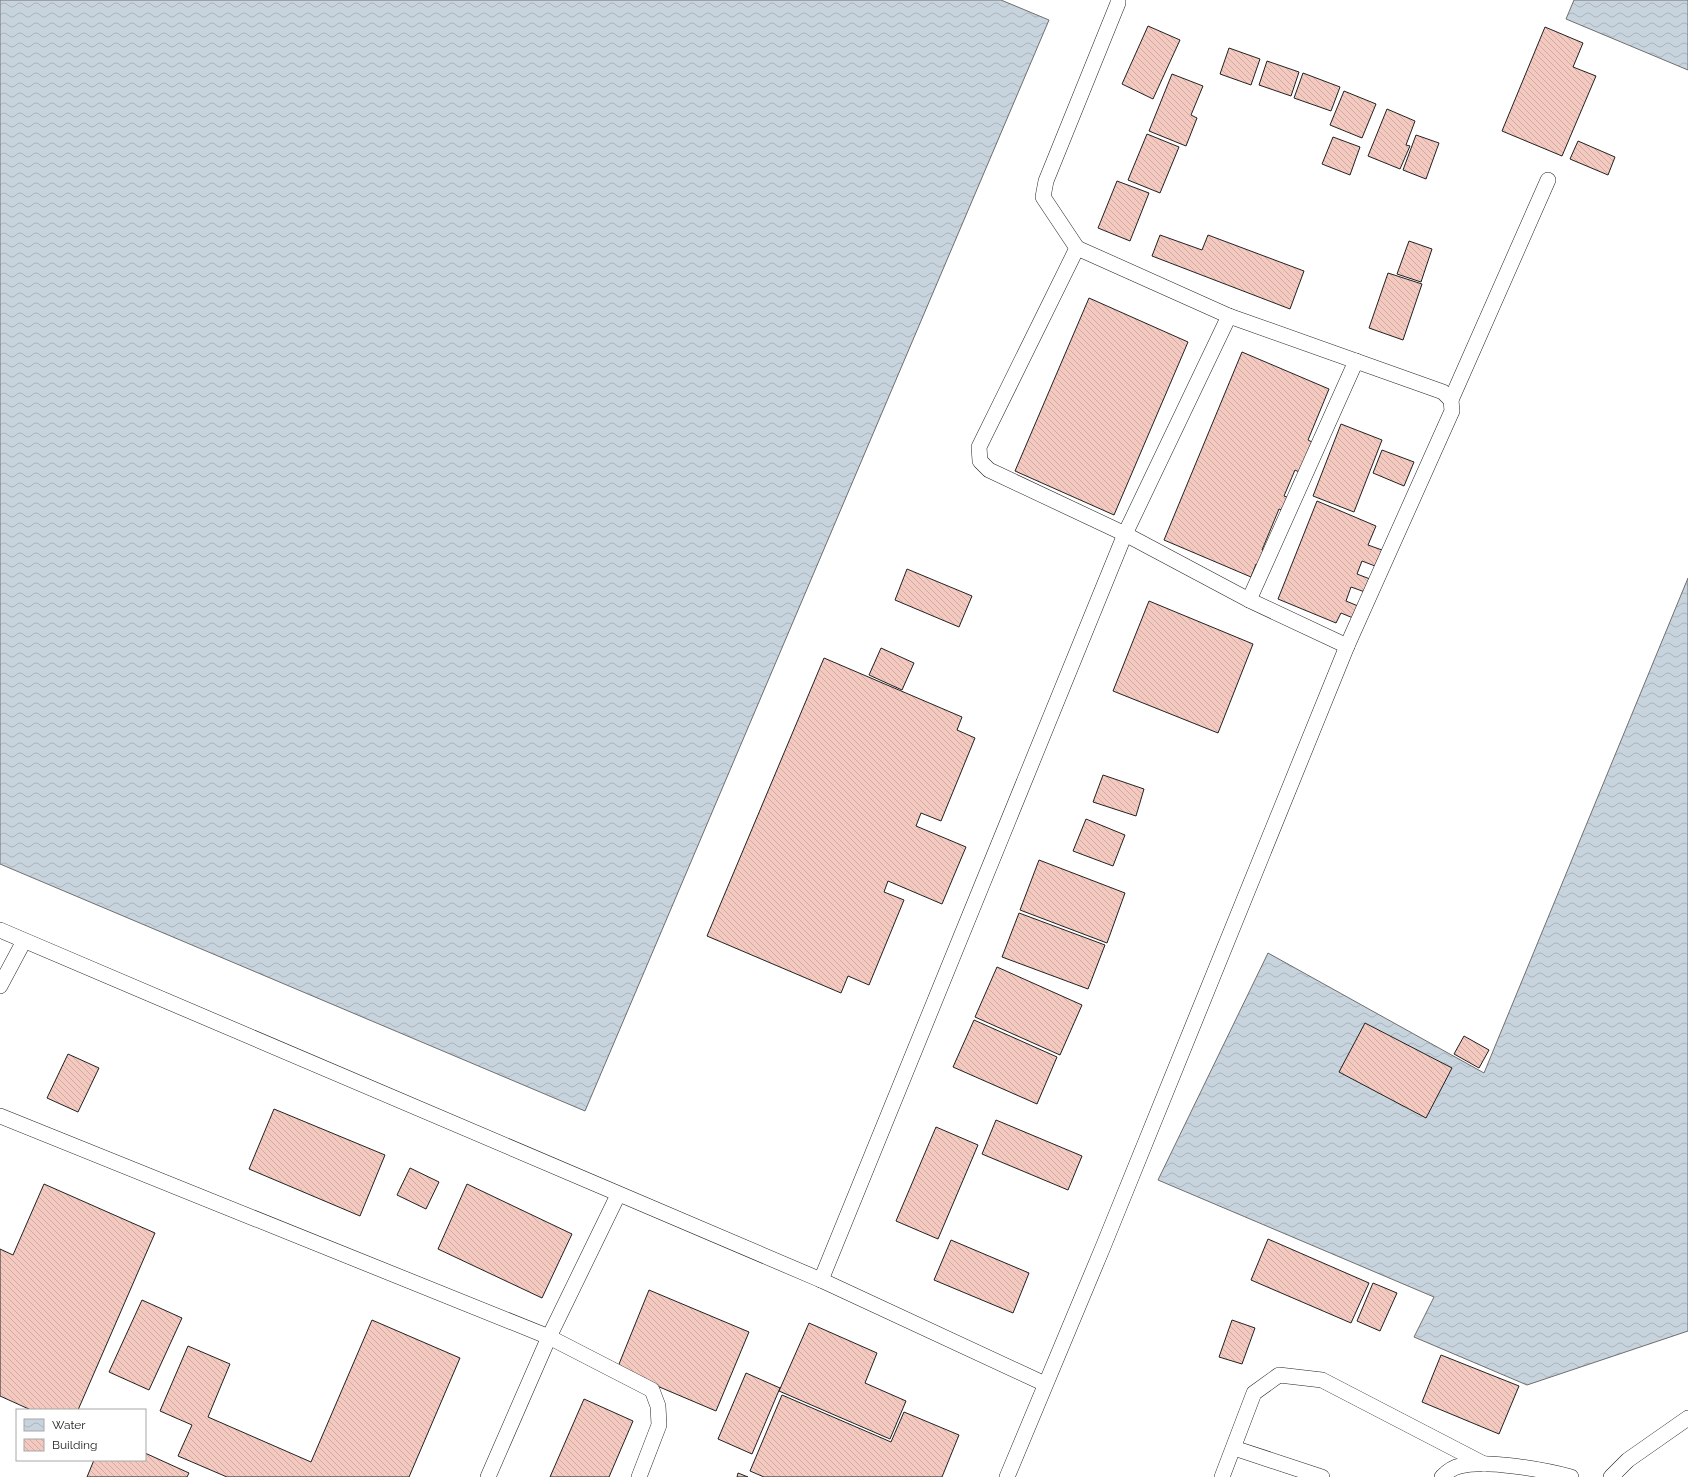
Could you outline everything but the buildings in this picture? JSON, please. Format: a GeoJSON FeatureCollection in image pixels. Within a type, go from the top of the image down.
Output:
{"type":"FeatureCollection","features":[{"type":"Feature","properties":{"kind":"lane"},"geometry":{"type":"LineString","coordinates":[[1118,0],[1046,181],[1043,197],[1077,248],[1229,316],[1443,392],[1451,400]]}},
{"type":"Feature","properties":{"kind":"lane"},"geometry":{"type":"LineString","coordinates":[[1006,1477],[1103,1248],[1347,646],[1452,411],[1451,400],[1548,180]]}},
{"type":"Feature","properties":{"kind":"lane"},"geometry":{"type":"LineString","coordinates":[[1077,248],[979,447],[980,461],[989,470],[1125,534],[1249,600],[1347,646]]}},
{"type":"Feature","properties":{"kind":"lane"},"geometry":{"type":"LineString","coordinates":[[821,1280],[1125,534],[1229,316]]}},
{"type":"Feature","properties":{"kind":"lane"},"geometry":{"type":"LineString","coordinates":[[1249,600],[1356,361]]}},
{"type":"Feature","properties":{"kind":"lane"},"geometry":{"type":"LineString","coordinates":[[0,930],[618,1195],[821,1280],[1045,1384]]}},
{"type":"Feature","properties":{"kind":"lane"},"geometry":{"type":"LineString","coordinates":[[0,986],[24,941]]}},
{"type":"Feature","properties":{"kind":"lane"},"geometry":{"type":"LineString","coordinates":[[0,1116],[549,1338],[652,1390],[658,1406],[659,1425],[639,1477]]}},
{"type":"Feature","properties":{"kind":"lane"},"geometry":{"type":"LineString","coordinates":[[488,1477],[549,1338],[618,1195]]}},
{"type":"Feature","properties":{"kind":"lane"},"geometry":{"type":"LineString","coordinates":[[1222,1477],[1254,1394],[1279,1375],[1322,1380],[1484,1464]]}},
{"type":"Feature","properties":{"kind":"lane"},"geometry":{"type":"LineString","coordinates":[[1611,1477],[1628,1460],[1688,1418]]}},
{"type":"Feature","properties":{"kind":"lane"},"geometry":{"type":"LineString","coordinates":[[1234,1448],[1322,1477]]}},
{"type":"Feature","properties":{"kind":"lane"},"geometry":{"type":"LineString","coordinates":[[1442,1477],[1460,1466],[1484,1464],[1521,1467],[1571,1477]]}},
{"type":"Feature","properties":{"kind":"water"},"geometry":{"type":"Polygon","coordinates":[[[0,0],[1001,0],[1049,20],[585,1111],[0,864],[0,0]]]}},
{"type":"Feature","properties":{"kind":"water"},"geometry":{"type":"Polygon","coordinates":[[[1574,0],[1688,0],[1688,70],[1566,19],[1574,0]]]}},
{"type":"Feature","properties":{"kind":"water"},"geometry":{"type":"Polygon","coordinates":[[[1688,578],[1688,1331],[1527,1385],[1414,1337],[1434,1297],[1158,1180],[1268,953],[1484,1073],[1688,578]]]}}]}
